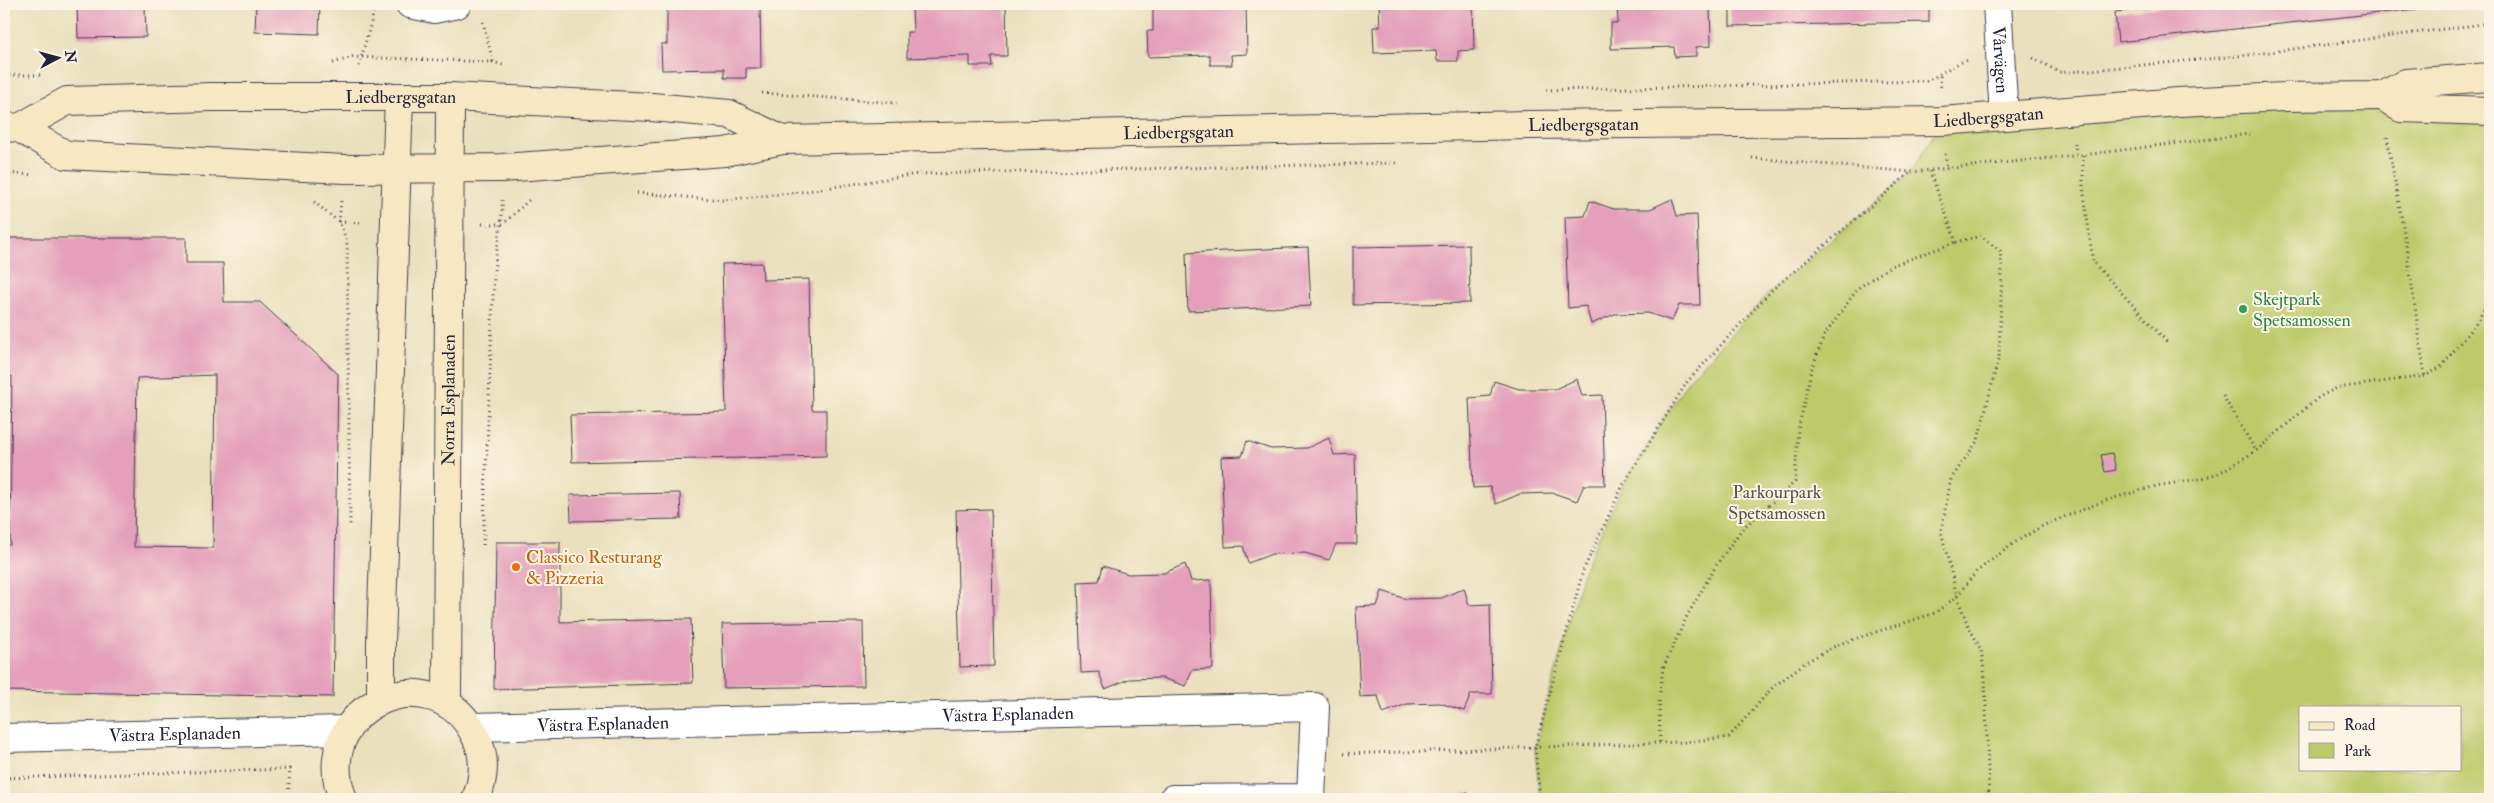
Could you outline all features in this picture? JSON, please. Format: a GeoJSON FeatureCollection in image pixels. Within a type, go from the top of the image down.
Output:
{"type":"FeatureCollection","features":[{"type":"Feature","properties":{"kind":"street"},"geometry":{"type":"LineString","coordinates":[[410,4],[434,8],[457,4]]}},
{"type":"Feature","properties":{"kind":"street","name":"Vårvägen"},"geometry":{"type":"LineString","coordinates":[[1997,4],[2004,116]]}},
{"type":"Feature","properties":{"kind":"street"},"geometry":{"type":"LineString","coordinates":[[2490,77],[2406,82],[2383,96],[2401,108],[2490,111]]}},
{"type":"Feature","properties":{"kind":"street","name":"Liedbergsgatan"},"geometry":{"type":"LineString","coordinates":[[11,128],[66,155],[397,170],[451,170],[725,152],[782,140],[1530,125],[1942,121],[2236,99],[2383,96]]}},
{"type":"Feature","properties":{"kind":"street"},"geometry":{"type":"LineString","coordinates":[[381,700],[381,632],[399,97]]}},
{"type":"Feature","properties":{"kind":"street","name":"Liedbergsgatan"},"geometry":{"type":"LineString","coordinates":[[11,128],[68,101],[450,97],[642,106],[729,114],[782,140]]}},
{"type":"Feature","properties":{"kind":"street","name":"Norra Esplanaden"},"geometry":{"type":"LineString","coordinates":[[447,704],[450,97]]}},
{"type":"Feature","properties":{"kind":"street"},"geometry":{"type":"LineString","coordinates":[[343,799],[338,787],[336,764],[339,746],[346,730],[356,717],[381,700],[397,695],[414,694],[431,697],[447,704],[472,727],[481,746],[483,766],[481,787],[476,799]]}},
{"type":"Feature","properties":{"kind":"street","name":"Västra Esplanaden"},"geometry":{"type":"LineString","coordinates":[[472,727],[1315,707],[1311,798],[1173,799]]}},
{"type":"Feature","properties":{"kind":"street","name":"Västra Esplanaden"},"geometry":{"type":"LineString","coordinates":[[4,738],[346,730]]}},
{"type":"Feature","properties":{"kind":"path"},"geometry":{"type":"LineString","coordinates":[[1539,90],[1926,81],[1940,76],[1958,62],[2000,58],[2031,57],[2042,61],[2059,72],[2070,72],[2248,55],[2490,23]]}},
{"type":"Feature","properties":{"kind":"path"},"geometry":{"type":"LineString","coordinates":[[328,64],[353,57],[493,62],[510,68]]}},
{"type":"Feature","properties":{"kind":"path"},"geometry":{"type":"LineString","coordinates":[[4,75],[50,75]]}},
{"type":"Feature","properties":{"kind":"path"},"geometry":{"type":"LineString","coordinates":[[757,92],[899,103]]}},
{"type":"Feature","properties":{"kind":"path"},"geometry":{"type":"LineString","coordinates":[[1742,158],[1772,158],[1911,172],[2083,155],[2260,132]]}},
{"type":"Feature","properties":{"kind":"path"},"geometry":{"type":"LineString","coordinates":[[2387,136],[2405,238],[2425,376]]}},
{"type":"Feature","properties":{"kind":"path"},"geometry":{"type":"LineString","coordinates":[[2083,155],[2083,186],[2093,262],[2167,342]]}},
{"type":"Feature","properties":{"kind":"path"},"geometry":{"type":"LineString","coordinates":[[632,192],[723,200],[802,192],[918,174],[1400,163]]}},
{"type":"Feature","properties":{"kind":"path"},"geometry":{"type":"LineString","coordinates":[[1930,171],[1956,242]]}},
{"type":"Feature","properties":{"kind":"path"},"geometry":{"type":"LineString","coordinates":[[1540,799],[1535,748],[1583,571],[1623,485],[1687,382],[1772,290],[1911,172]]}},
{"type":"Feature","properties":{"kind":"path"},"geometry":{"type":"LineString","coordinates":[[503,224],[532,196]]}},
{"type":"Feature","properties":{"kind":"path"},"geometry":{"type":"LineString","coordinates":[[1660,742],[1659,699],[1663,668],[1687,616],[1717,564],[1742,529],[1795,482],[1798,430],[1811,371],[1824,336],[1858,288],[1891,266],[1956,242],[1981,236],[2000,251],[2002,270],[1999,356],[1978,440],[1951,479],[1941,531],[1957,596],[1967,623],[1981,650],[1985,677],[1989,799]]}},
{"type":"Feature","properties":{"kind":"path"},"geometry":{"type":"LineString","coordinates":[[1313,755],[1684,742],[1729,737],[1772,687],[1806,662],[1839,644],[1935,612],[1957,596],[1976,572],[2014,543],[2044,525],[2107,500],[2156,486],[2198,479],[2219,473],[2256,451],[2319,398],[2337,388],[2425,376],[2441,367],[2476,323],[2490,299]]}},
{"type":"Feature","properties":{"kind":"path"},"geometry":{"type":"LineString","coordinates":[[2223,396],[2256,451]]}},
{"type":"Feature","properties":{"kind":"path"},"geometry":{"type":"LineString","coordinates":[[4,778],[290,769]]}},
{"type":"Feature","properties":{"kind":"green space","name":"Parkourpark Spetsamossen"},"geometry":{"type":"Polygon","coordinates":[[[2179,102],[2490,111],[2490,799],[1540,799],[1535,748],[1583,571],[1623,485],[1687,382],[1772,290],[1911,172],[1942,121],[2179,102]]]}},
{"type":"Feature","properties":{"kind":"building"},"geometry":{"type":"Polygon","coordinates":[[[77,4],[145,4],[146,37],[78,38],[77,4]]]}},
{"type":"Feature","properties":{"kind":"building"},"geometry":{"type":"Polygon","coordinates":[[[256,4],[320,4],[319,34],[255,32],[256,4]]]}},
{"type":"Feature","properties":{"kind":"building"},"geometry":{"type":"Polygon","coordinates":[[[667,4],[760,4],[761,68],[746,68],[746,78],[724,78],[724,69],[662,70],[661,44],[667,44],[667,4]]]}},
{"type":"Feature","properties":{"kind":"building"},"geometry":{"type":"Polygon","coordinates":[[[912,4],[1006,4],[1007,56],[991,56],[992,66],[970,66],[970,56],[907,58],[907,32],[913,32],[912,4]]]}},
{"type":"Feature","properties":{"kind":"building"},"geometry":{"type":"Polygon","coordinates":[[[1153,4],[1246,4],[1247,54],[1231,55],[1232,65],[1210,65],[1210,55],[1148,57],[1147,31],[1153,31],[1153,4]]]}},
{"type":"Feature","properties":{"kind":"building"},"geometry":{"type":"Polygon","coordinates":[[[1379,4],[1473,4],[1474,50],[1458,51],[1458,61],[1437,61],[1436,51],[1374,53],[1373,27],[1380,27],[1379,4]]]}},
{"type":"Feature","properties":{"kind":"building"},"geometry":{"type":"Polygon","coordinates":[[[1617,4],[1710,4],[1711,46],[1696,47],[1696,56],[1675,57],[1674,47],[1611,49],[1611,23],[1618,23],[1617,4]]]}},
{"type":"Feature","properties":{"kind":"building"},"geometry":{"type":"Polygon","coordinates":[[[1730,4],[1929,4],[1929,22],[1730,26],[1730,4]]]}},
{"type":"Feature","properties":{"kind":"building"},"geometry":{"type":"Polygon","coordinates":[[[2193,4],[2432,4],[2433,7],[2118,42],[2115,12],[2193,4]]]}},
{"type":"Feature","properties":{"kind":"building"},"geometry":{"type":"Polygon","coordinates":[[[1672,199],[1677,216],[1697,215],[1700,305],[1679,305],[1672,321],[1648,313],[1615,314],[1591,324],[1586,306],[1568,308],[1565,217],[1585,216],[1590,201],[1614,209],[1650,209],[1672,199]]]}},
{"type":"Feature","properties":{"kind":"building"},"geometry":{"type":"Polygon","coordinates":[[[4,238],[186,238],[186,263],[223,263],[224,302],[260,302],[338,374],[333,697],[4,691],[4,545],[10,545],[12,376],[4,376],[4,238]],[[215,375],[137,378],[134,547],[213,548],[215,375]]]}},
{"type":"Feature","properties":{"kind":"building"},"geometry":{"type":"Polygon","coordinates":[[[1469,245],[1470,303],[1353,305],[1353,247],[1469,245]]]}},
{"type":"Feature","properties":{"kind":"building"},"geometry":{"type":"Polygon","coordinates":[[[1308,247],[1311,306],[1188,311],[1186,253],[1308,247]]]}},
{"type":"Feature","properties":{"kind":"building"},"geometry":{"type":"Polygon","coordinates":[[[762,263],[763,280],[809,279],[812,410],[826,410],[826,456],[572,462],[570,415],[726,412],[722,264],[762,263]]]}},
{"type":"Feature","properties":{"kind":"building"},"geometry":{"type":"Polygon","coordinates":[[[1577,379],[1582,396],[1602,395],[1605,485],[1584,485],[1577,501],[1553,493],[1520,494],[1496,504],[1490,487],[1473,488],[1469,398],[1490,396],[1494,381],[1519,389],[1555,389],[1577,379]]]}},
{"type":"Feature","properties":{"kind":"building"},"geometry":{"type":"Polygon","coordinates":[[[1329,438],[1334,455],[1355,454],[1357,544],[1336,544],[1329,560],[1305,553],[1272,554],[1248,563],[1243,546],[1225,547],[1221,457],[1242,456],[1247,441],[1271,449],[1307,448],[1329,438]]]}},
{"type":"Feature","properties":{"kind":"building"},"geometry":{"type":"Polygon","coordinates":[[[2112,453],[2116,470],[2105,472],[2101,455],[2112,453]]]}},
{"type":"Feature","properties":{"kind":"building"},"geometry":{"type":"Polygon","coordinates":[[[680,493],[681,519],[571,521],[570,495],[680,493]]]}},
{"type":"Feature","properties":{"kind":"building"},"geometry":{"type":"Polygon","coordinates":[[[991,509],[994,666],[960,667],[956,510],[991,509]]]}},
{"type":"Feature","properties":{"kind":"building"},"geometry":{"type":"Polygon","coordinates":[[[496,542],[560,542],[560,622],[691,619],[693,683],[494,689],[496,542]]]}},
{"type":"Feature","properties":{"kind":"building"},"geometry":{"type":"Polygon","coordinates":[[[1185,564],[1191,581],[1211,580],[1213,669],[1192,670],[1186,686],[1162,678],[1129,679],[1105,689],[1099,672],[1081,673],[1078,582],[1099,581],[1103,566],[1128,574],[1164,573],[1185,564]]]}},
{"type":"Feature","properties":{"kind":"building"},"geometry":{"type":"Polygon","coordinates":[[[1464,588],[1469,605],[1490,604],[1492,694],[1471,694],[1464,711],[1440,703],[1407,704],[1383,713],[1378,696],[1360,697],[1356,607],[1377,606],[1382,591],[1406,599],[1442,598],[1464,588]]]}},
{"type":"Feature","properties":{"kind":"building"},"geometry":{"type":"Polygon","coordinates":[[[863,622],[864,686],[724,688],[722,624],[863,622]]]}},
{"type":"Feature","properties":{"kind":"building"},"geometry":{"type":"Polygon","coordinates":[[[1467,792],[1470,799],[1450,799],[1467,792]]]}},
{"type":"Feature","properties":{"kind":"place","name":"Skejtpark Spetsamossen"},"geometry":{"type":"Point","coordinates":[2243,309]}},
{"type":"Feature","properties":{"kind":"place","name":"Classico Resturang & Pizzeria"},"geometry":{"type":"Point","coordinates":[516,567]}}]}
